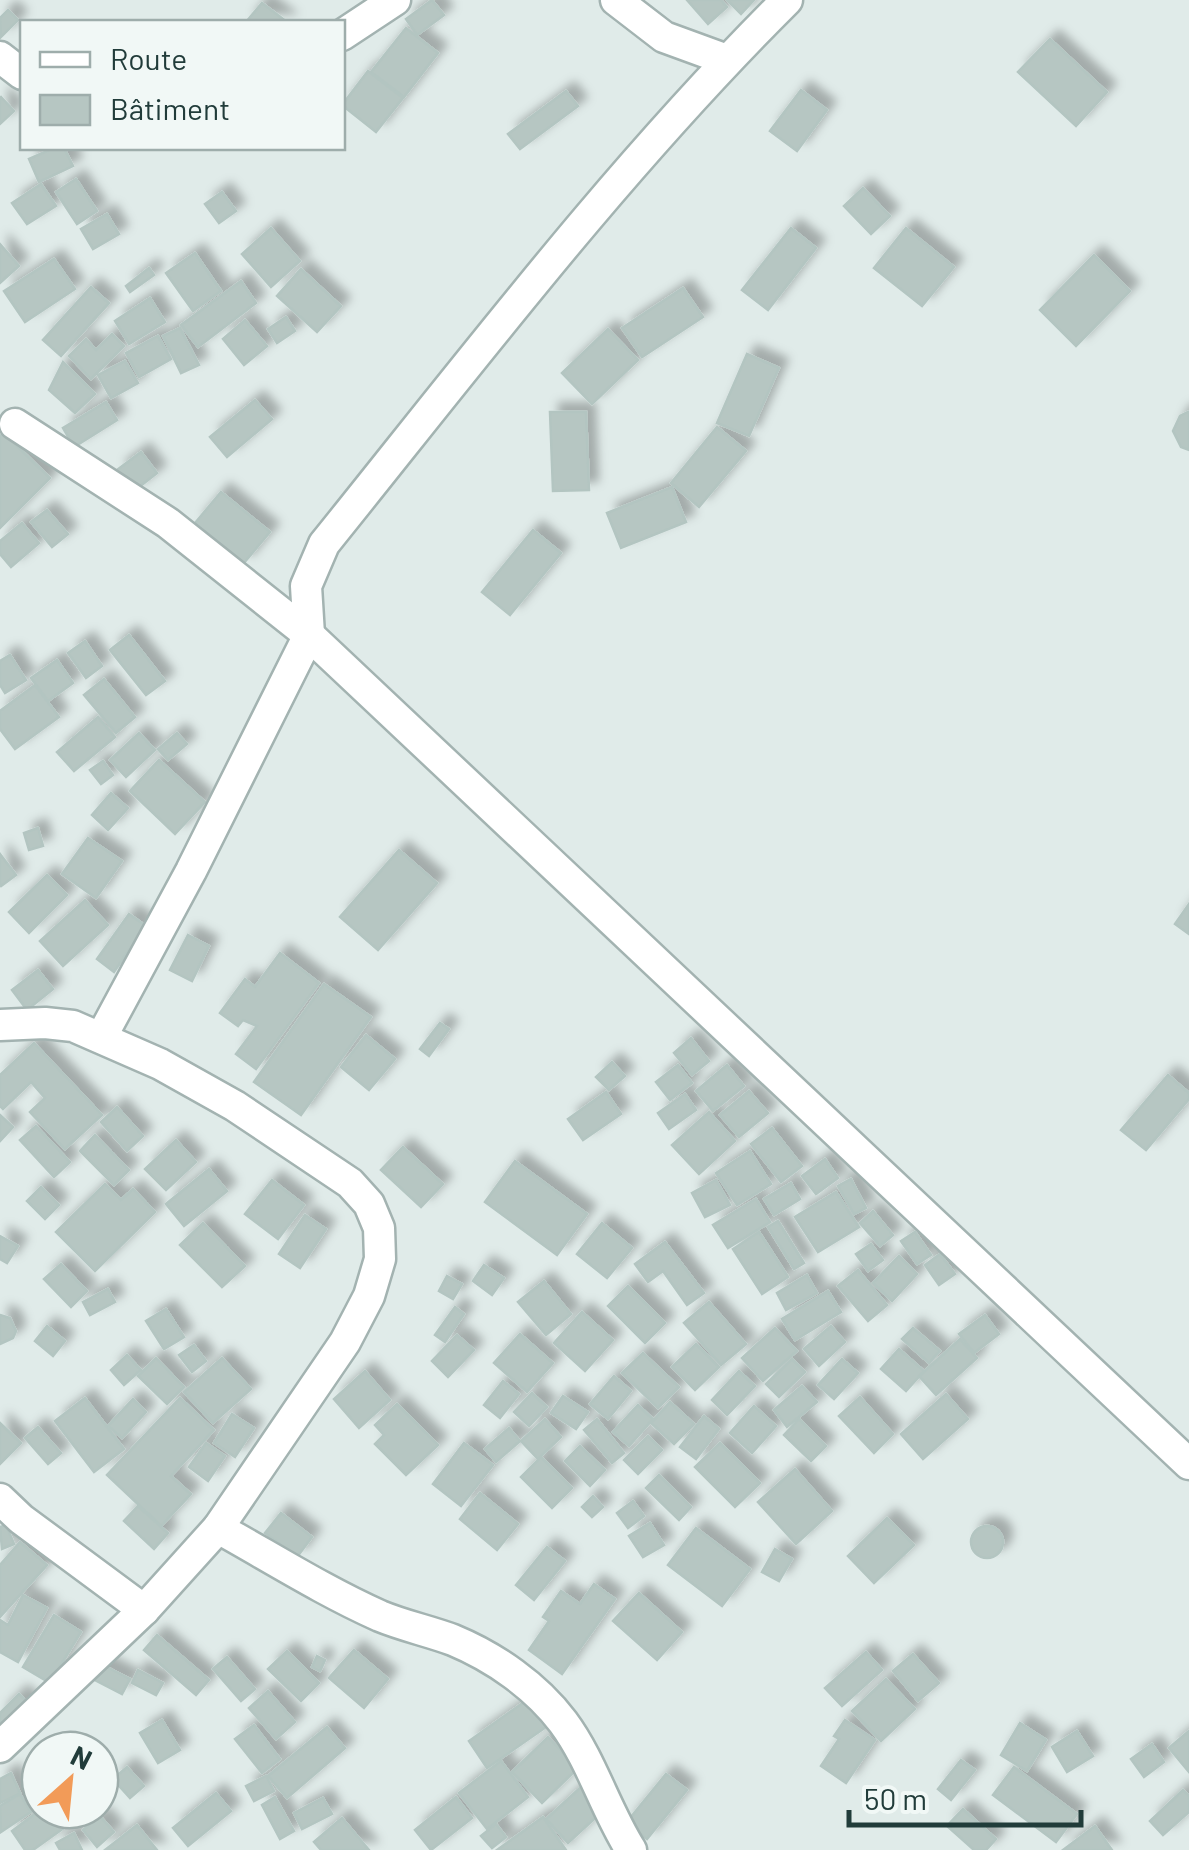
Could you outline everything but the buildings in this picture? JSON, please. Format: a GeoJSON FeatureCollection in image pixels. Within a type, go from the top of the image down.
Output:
{"type":"FeatureCollection","features":[{"type":"Feature","properties":{"kind":"street"},"geometry":{"type":"LineString","coordinates":[[345,32],[395,0]]}},
{"type":"Feature","properties":{"kind":"street"},"geometry":{"type":"LineString","coordinates":[[616,0],[664,38],[726,60]]}},
{"type":"Feature","properties":{"kind":"street"},"geometry":{"type":"LineString","coordinates":[[102,1036],[190,872],[308,635],[306,586],[324,544],[546,267],[726,60],[787,0]]}},
{"type":"Feature","properties":{"kind":"street"},"geometry":{"type":"LineString","coordinates":[[15,424],[168,523],[308,635],[1189,1464]]}},
{"type":"Feature","properties":{"kind":"street"},"geometry":{"type":"LineString","coordinates":[[0,1025],[46,1022],[73,1026],[160,1064],[235,1106],[350,1183],[370,1204],[379,1228],[380,1259],[369,1296],[345,1342],[218,1528],[144,1610],[0,1747]]}},
{"type":"Feature","properties":{"kind":"street"},"geometry":{"type":"LineString","coordinates":[[0,1499],[21,1520],[144,1610]]}},
{"type":"Feature","properties":{"kind":"street"},"geometry":{"type":"LineString","coordinates":[[218,1528],[368,1610],[454,1640],[493,1660],[530,1688],[561,1719],[584,1753],[631,1850]]}}]}
